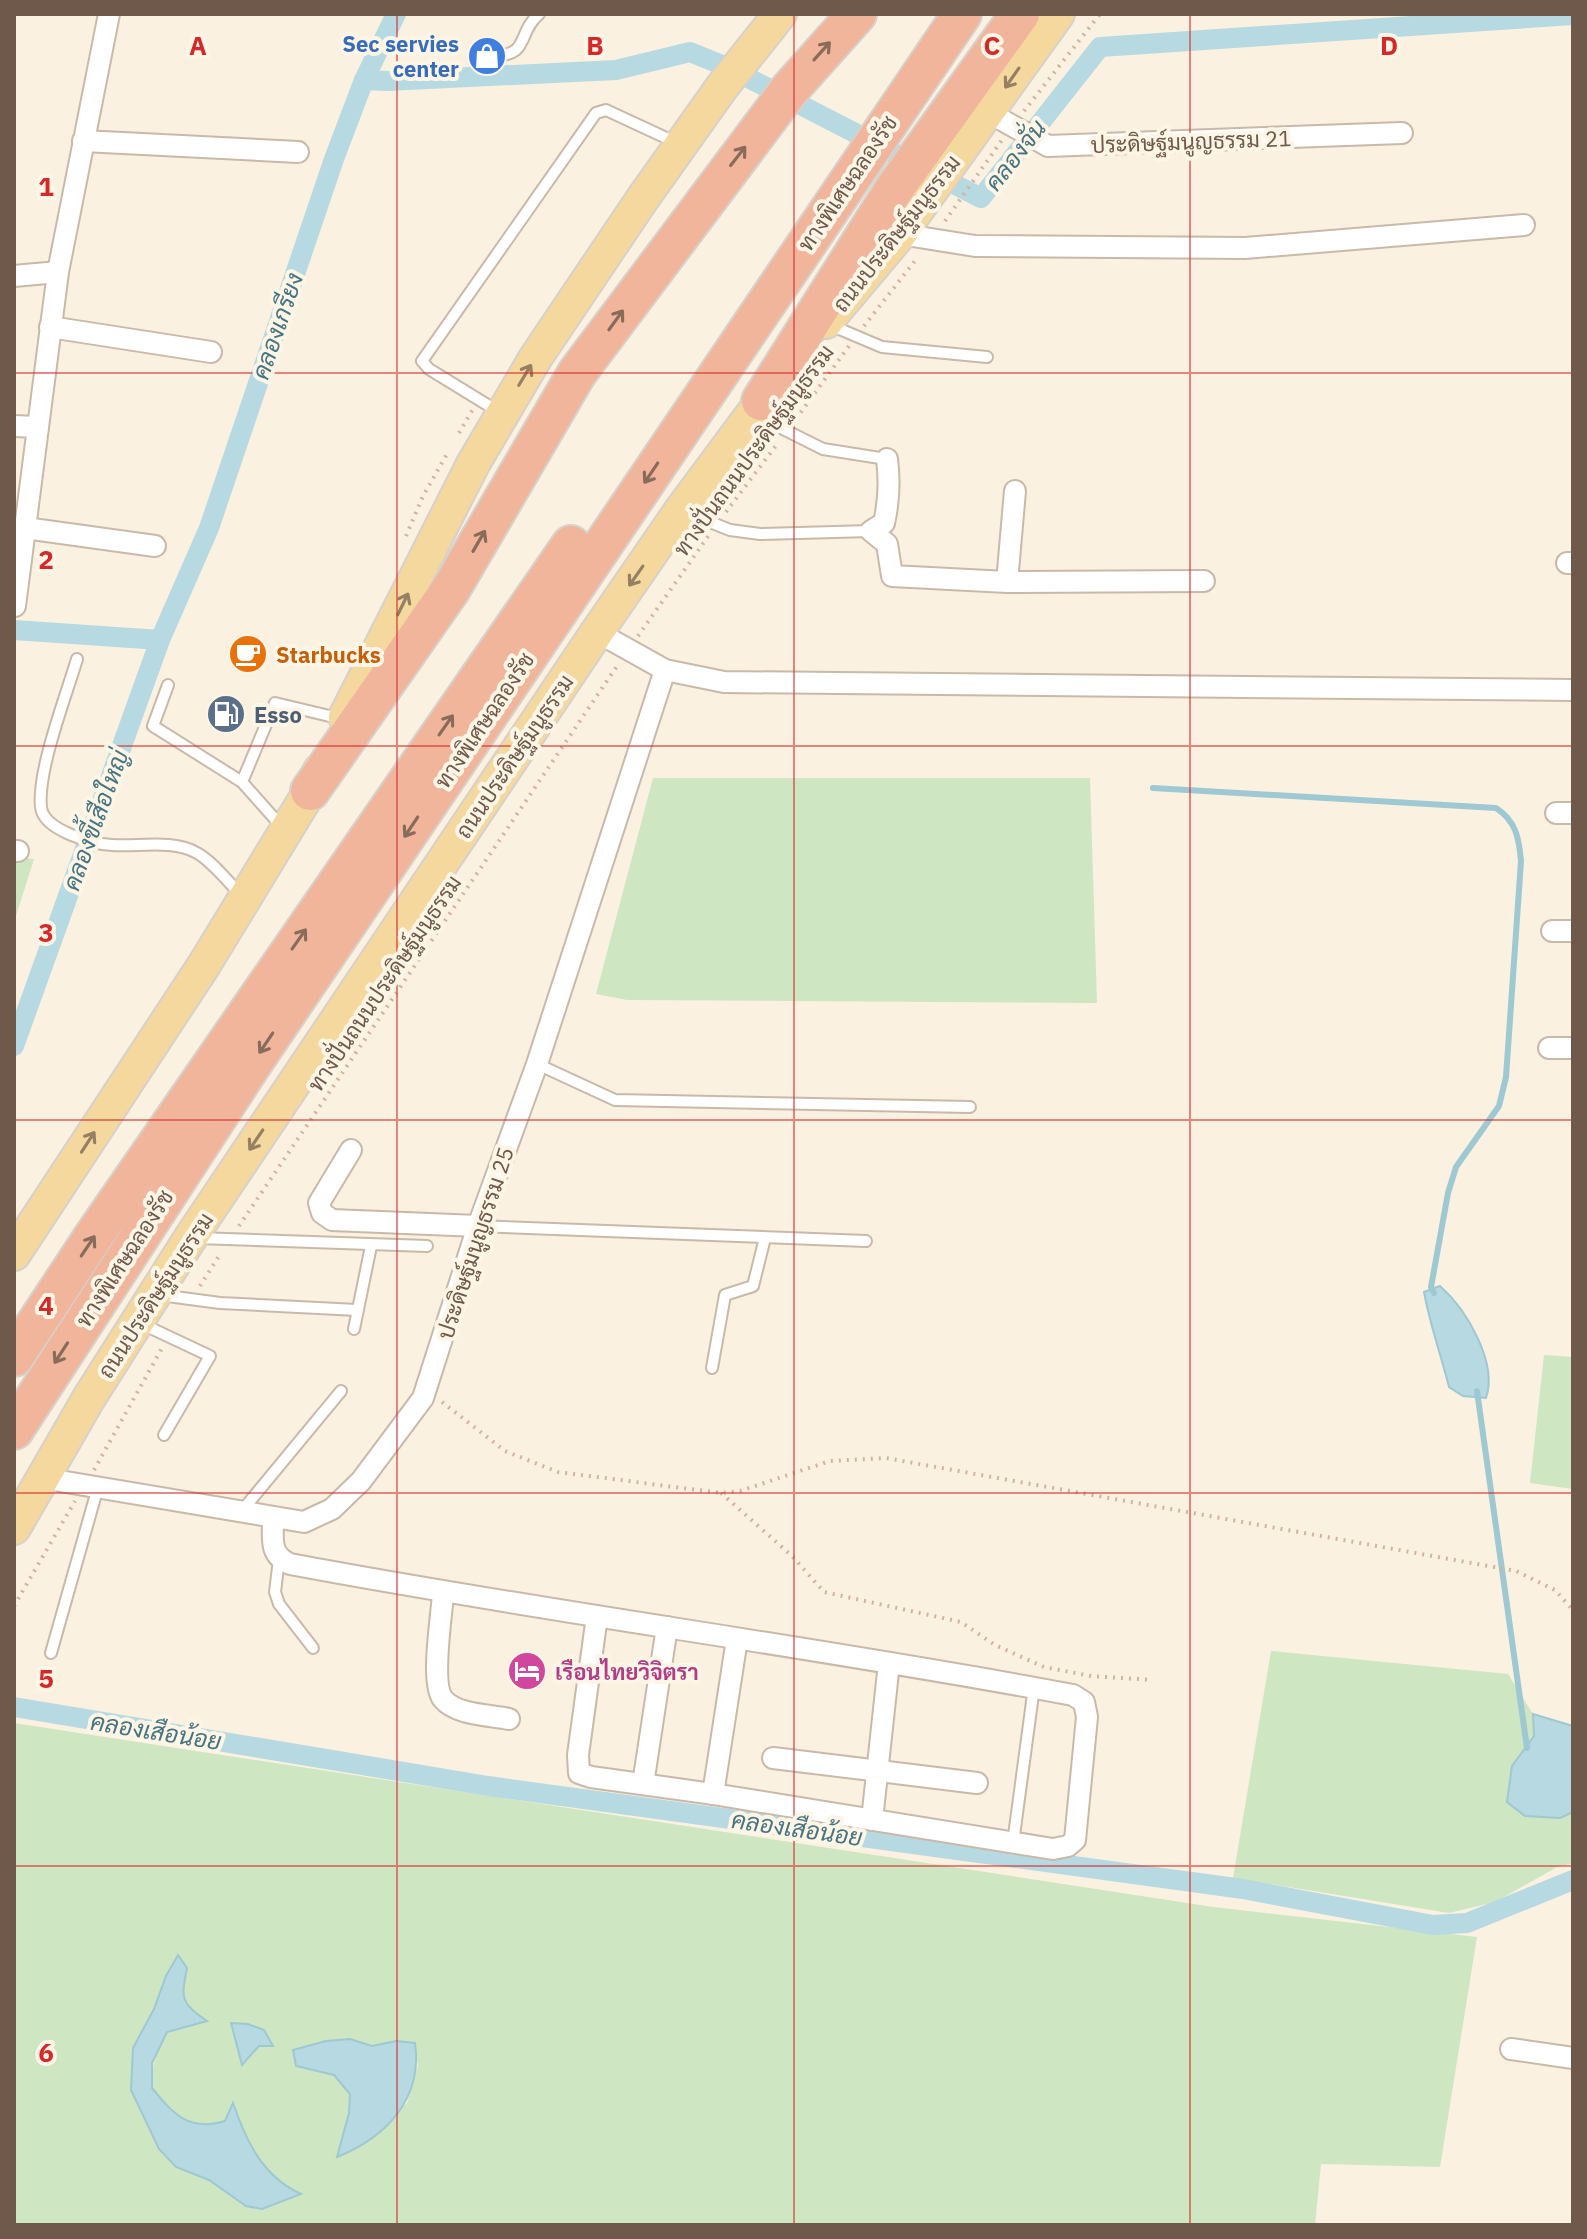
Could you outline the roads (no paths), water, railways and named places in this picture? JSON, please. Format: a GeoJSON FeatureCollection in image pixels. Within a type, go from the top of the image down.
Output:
{"type":"FeatureCollection","features":[{"type":"Feature","properties":{"kind":"highway"},"geometry":{"type":"LineString","coordinates":[[310,791],[451,589],[577,373],[783,98],[857,14]]}},
{"type":"Feature","properties":{"kind":"highway","name":"ทางพิเศษฉลองรัช"},"geometry":{"type":"LineString","coordinates":[[14,1357],[937,14]]}},
{"type":"Feature","properties":{"kind":"highway","name":"ทางพิเศษฉลองรัช"},"geometry":{"type":"LineString","coordinates":[[14,1430],[258,1053],[962,14]]}},
{"type":"Feature","properties":{"kind":"highway"},"geometry":{"type":"LineString","coordinates":[[756,407],[922,215],[935,158],[1020,14]]}},
{"type":"Feature","properties":{"kind":"main road","name":"ถนนประดิษฐ์มนูธรรม"},"geometry":{"type":"LineString","coordinates":[[935,158],[1006,123],[1058,14]]}},
{"type":"Feature","properties":{"kind":"main road"},"geometry":{"type":"LineString","coordinates":[[14,1254],[204,965],[310,791],[473,464],[502,414],[606,250],[773,16]]}},
{"type":"Feature","properties":{"kind":"main road","name":"ถนนประดิษฐ์มนูธรรม"},"geometry":{"type":"LineString","coordinates":[[14,1528],[136,1322],[191,1237],[681,510],[756,407],[900,234],[922,215]]}},
{"type":"Feature","properties":{"kind":"street"},"geometry":{"type":"LineString","coordinates":[[15,606],[58,272],[109,14]]}},
{"type":"Feature","properties":{"kind":"street","name":"ประดิษฐ์มนูญธรรม 21"},"geometry":{"type":"LineString","coordinates":[[1006,123],[1048,146],[1402,133]]}},
{"type":"Feature","properties":{"kind":"street"},"geometry":{"type":"LineString","coordinates":[[83,141],[298,152]]}},
{"type":"Feature","properties":{"kind":"street"},"geometry":{"type":"LineString","coordinates":[[922,215],[975,246],[1245,248],[1524,225]]}},
{"type":"Feature","properties":{"kind":"street"},"geometry":{"type":"LineString","coordinates":[[14,276],[58,272]]}},
{"type":"Feature","properties":{"kind":"street"},"geometry":{"type":"LineString","coordinates":[[50,327],[211,352]]}},
{"type":"Feature","properties":{"kind":"street"},"geometry":{"type":"LineString","coordinates":[[14,426],[38,427]]}},
{"type":"Feature","properties":{"kind":"street"},"geometry":{"type":"LineString","coordinates":[[884,459],[889,504],[884,523],[871,531],[887,544],[892,576],[1007,582],[1204,581]]}},
{"type":"Feature","properties":{"kind":"street"},"geometry":{"type":"LineString","coordinates":[[1007,582],[1015,491]]}},
{"type":"Feature","properties":{"kind":"street"},"geometry":{"type":"LineString","coordinates":[[25,528],[155,546]]}},
{"type":"Feature","properties":{"kind":"street"},"geometry":{"type":"LineString","coordinates":[[597,632],[665,670],[724,682],[1573,690]]}},
{"type":"Feature","properties":{"kind":"street","name":"ประดิษฐ์มนูญธรรม 25"},"geometry":{"type":"LineString","coordinates":[[42,1478],[304,1522],[332,1509],[361,1481],[426,1390],[478,1226],[537,1064],[665,670]]}},
{"type":"Feature","properties":{"kind":"street"},"geometry":{"type":"LineString","coordinates":[[1549,1048],[1573,1048]]}},
{"type":"Feature","properties":{"kind":"street"},"geometry":{"type":"LineString","coordinates":[[351,1150],[319,1203],[322,1213],[332,1220],[478,1226]]}},
{"type":"Feature","properties":{"kind":"street"},"geometry":{"type":"LineString","coordinates":[[273,1519],[272,1547],[279,1559],[290,1564],[443,1593],[597,1616],[667,1627],[1073,1695],[1084,1702],[1087,1717],[1075,1840],[1068,1846],[1053,1849],[579,1773],[578,1755],[597,1616]]}},
{"type":"Feature","properties":{"kind":"street"},"geometry":{"type":"LineString","coordinates":[[443,1593],[437,1686],[444,1701],[460,1709],[509,1719]]}},
{"type":"Feature","properties":{"kind":"street"},"geometry":{"type":"LineString","coordinates":[[643,1784],[667,1627]]}},
{"type":"Feature","properties":{"kind":"street"},"geometry":{"type":"LineString","coordinates":[[713,1794],[737,1639]]}},
{"type":"Feature","properties":{"kind":"street"},"geometry":{"type":"LineString","coordinates":[[872,1820],[889,1663]]}},
{"type":"Feature","properties":{"kind":"street"},"geometry":{"type":"LineString","coordinates":[[773,1758],[977,1783]]}},
{"type":"Feature","properties":{"kind":"street"},"geometry":{"type":"LineString","coordinates":[[1511,2049],[1573,2058]]}},
{"type":"Feature","properties":{"kind":"lane"},"geometry":{"type":"LineString","coordinates":[[493,56],[519,50],[529,23],[539,14]]}},
{"type":"Feature","properties":{"kind":"lane"},"geometry":{"type":"LineString","coordinates":[[502,414],[429,369],[422,361],[596,113],[606,110],[681,145]]}},
{"type":"Feature","properties":{"kind":"lane"},"geometry":{"type":"LineString","coordinates":[[825,323],[882,347],[987,357]]}},
{"type":"Feature","properties":{"kind":"lane"},"geometry":{"type":"LineString","coordinates":[[756,407],[787,431],[823,449],[884,459]]}},
{"type":"Feature","properties":{"kind":"lane"},"geometry":{"type":"LineString","coordinates":[[681,510],[730,530],[760,534],[871,531]]}},
{"type":"Feature","properties":{"kind":"lane"},"geometry":{"type":"LineString","coordinates":[[77,659],[42,781],[41,810],[47,821],[58,829],[110,845],[147,844],[196,852],[244,898]]}},
{"type":"Feature","properties":{"kind":"lane"},"geometry":{"type":"LineString","coordinates":[[168,685],[153,726],[242,782],[286,831]]}},
{"type":"Feature","properties":{"kind":"lane"},"geometry":{"type":"LineString","coordinates":[[242,782],[275,703],[344,720]]}},
{"type":"Feature","properties":{"kind":"lane"},"geometry":{"type":"LineString","coordinates":[[537,1064],[615,1100],[970,1107]]}},
{"type":"Feature","properties":{"kind":"lane"},"geometry":{"type":"LineString","coordinates":[[478,1226],[866,1241]]}},
{"type":"Feature","properties":{"kind":"lane"},"geometry":{"type":"LineString","coordinates":[[191,1237],[229,1241],[427,1246]]}},
{"type":"Feature","properties":{"kind":"lane"},"geometry":{"type":"LineString","coordinates":[[712,1368],[725,1295],[753,1286],[765,1238]]}},
{"type":"Feature","properties":{"kind":"lane"},"geometry":{"type":"LineString","coordinates":[[354,1329],[371,1246]]}},
{"type":"Feature","properties":{"kind":"lane"},"geometry":{"type":"LineString","coordinates":[[155,1294],[191,1301],[357,1310]]}},
{"type":"Feature","properties":{"kind":"lane"},"geometry":{"type":"LineString","coordinates":[[136,1322],[210,1356],[164,1435]]}},
{"type":"Feature","properties":{"kind":"lane"},"geometry":{"type":"LineString","coordinates":[[241,1512],[341,1391]]}},
{"type":"Feature","properties":{"kind":"lane"},"geometry":{"type":"LineString","coordinates":[[51,1653],[92,1486]]}},
{"type":"Feature","properties":{"kind":"lane"},"geometry":{"type":"LineString","coordinates":[[279,1559],[275,1592],[279,1604],[313,1648]]}},
{"type":"Feature","properties":{"kind":"lane"},"geometry":{"type":"LineString","coordinates":[[1013,1843],[1034,1687]]}},
{"type":"Feature","properties":{"kind":"water"},"geometry":{"type":"Polygon","coordinates":[[[1440,1286],[1460,1309],[1478,1338],[1488,1369],[1486,1398],[1463,1396],[1449,1387],[1424,1292],[1440,1286]]]}},
{"type":"Feature","properties":{"kind":"water"},"geometry":{"type":"Polygon","coordinates":[[[1533,1714],[1573,1726],[1573,1812],[1560,1818],[1525,1816],[1507,1802],[1512,1766],[1534,1736],[1533,1714]]]}},
{"type":"Feature","properties":{"kind":"water"},"geometry":{"type":"Polygon","coordinates":[[[178,1955],[187,1968],[184,1993],[187,2004],[207,2021],[167,2032],[152,2063],[152,2088],[175,2113],[201,2124],[225,2121],[233,2103],[250,2144],[266,2168],[301,2194],[262,2209],[246,2206],[209,2180],[176,2167],[159,2149],[131,2090],[133,2048],[178,1955]]]}},
{"type":"Feature","properties":{"kind":"water"},"geometry":{"type":"Polygon","coordinates":[[[231,2023],[248,2024],[264,2030],[273,2046],[259,2046],[242,2065],[231,2023]]]}},
{"type":"Feature","properties":{"kind":"water"},"geometry":{"type":"Polygon","coordinates":[[[350,2039],[372,2046],[396,2041],[415,2043],[416,2063],[407,2098],[398,2113],[371,2138],[337,2157],[349,2113],[350,2094],[334,2075],[296,2066],[293,2050],[326,2041],[350,2039]]]}},
{"type":"Feature","properties":{"kind":"waterway","name":"คลองเกรียง"},"geometry":{"type":"LineString","coordinates":[[14,1046],[160,640],[209,528],[334,159],[364,80],[396,14]]}},
{"type":"Feature","properties":{"kind":"waterway","name":"คลองจั่น"},"geometry":{"type":"LineString","coordinates":[[364,80],[616,70],[690,52],[727,67],[981,198],[1100,47],[1573,15]]}},
{"type":"Feature","properties":{"kind":"waterway"},"geometry":{"type":"LineString","coordinates":[[14,630],[160,640]]}},
{"type":"Feature","properties":{"kind":"waterway"},"geometry":{"type":"LineString","coordinates":[[1153,788],[1496,808],[1512,824],[1521,861],[1506,1077],[1499,1106],[1456,1167],[1448,1193],[1431,1287],[1434,1293]]}},
{"type":"Feature","properties":{"kind":"waterway"},"geometry":{"type":"LineString","coordinates":[[1477,1391],[1527,1748]]}},
{"type":"Feature","properties":{"kind":"waterway","name":"คลองเสือน้อย"},"geometry":{"type":"LineString","coordinates":[[14,1707],[488,1786],[1243,1889],[1433,1925],[1467,1923],[1573,1880]]}},
{"type":"Feature","properties":{"kind":"place","name":"Sec servies center"},"geometry":{"type":"Point","coordinates":[487,56]}},
{"type":"Feature","properties":{"kind":"place","name":"Starbucks"},"geometry":{"type":"Point","coordinates":[248,654]}},
{"type":"Feature","properties":{"kind":"place","name":"Esso"},"geometry":{"type":"Point","coordinates":[226,714]}},
{"type":"Feature","properties":{"kind":"place","name":"เรือนไทยวิจิตรา"},"geometry":{"type":"Point","coordinates":[527,1671]}},
{"type":"Feature","properties":{"kind":"water label","name":"คลองขี้เสือใหญ่"},"geometry":{"type":"Point","coordinates":[95,820]}}]}
